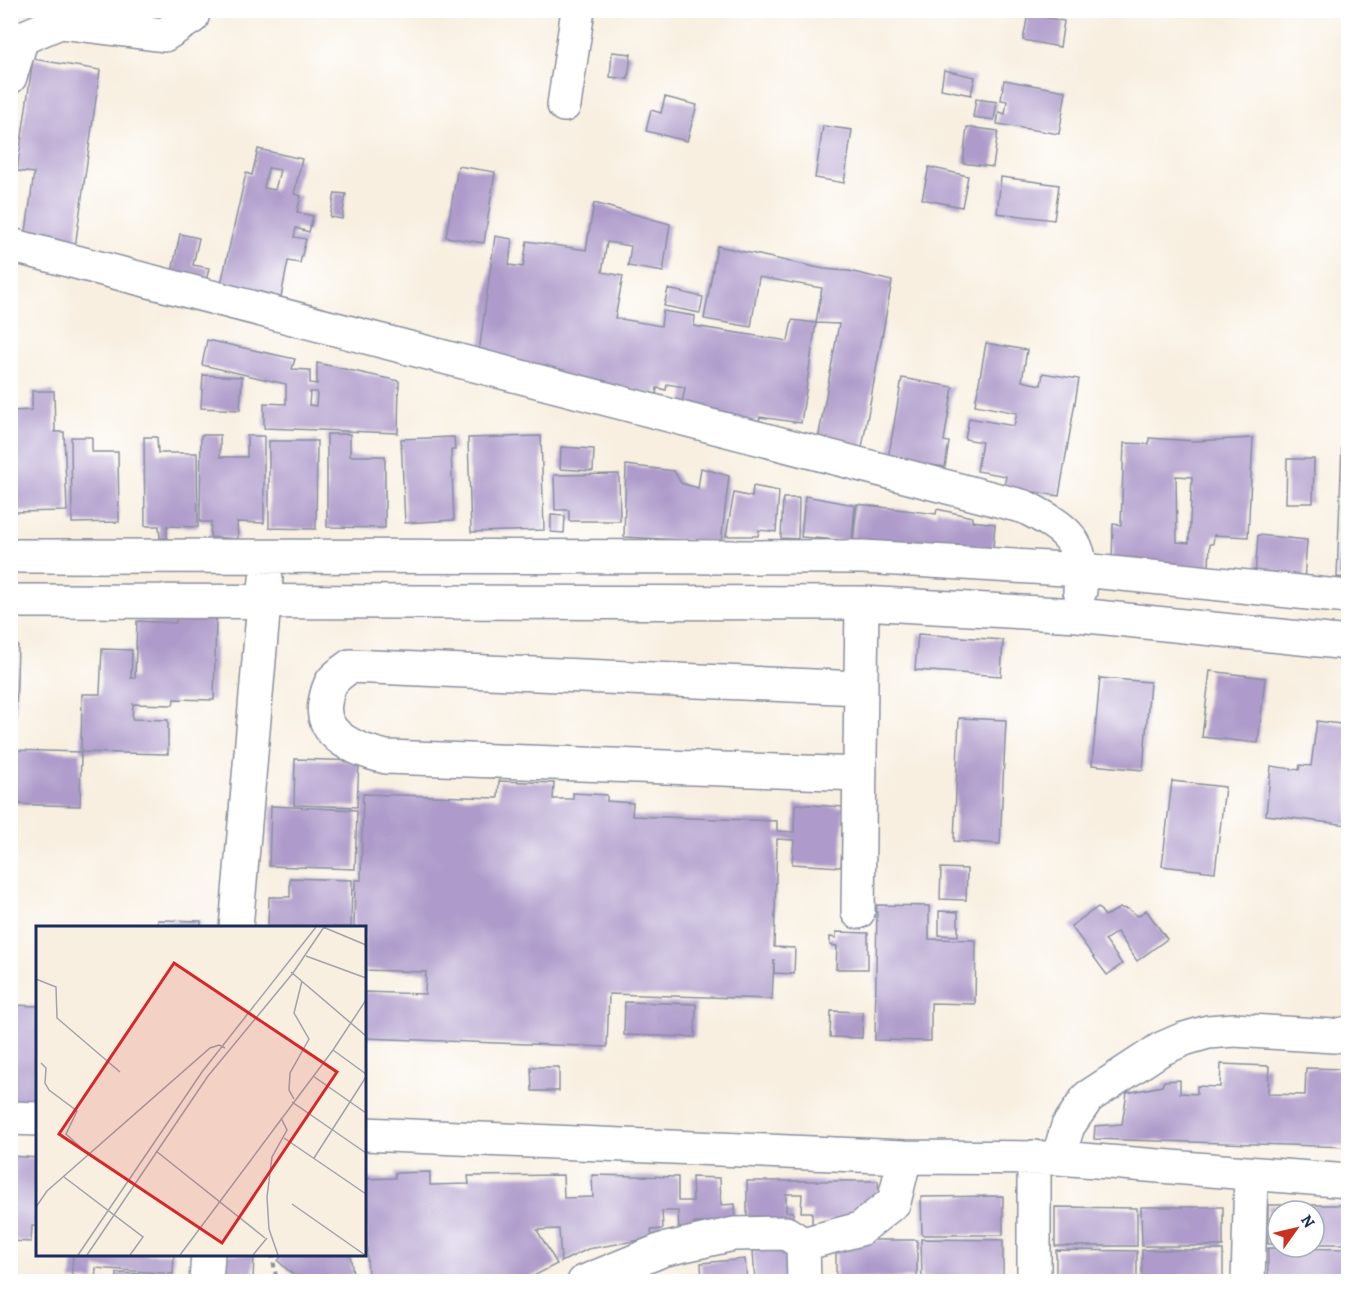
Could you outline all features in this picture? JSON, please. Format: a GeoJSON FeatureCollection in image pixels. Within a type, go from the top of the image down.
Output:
{"type":"FeatureCollection","features":[{"type":"Feature","properties":{"kind":"street"},"geometry":{"type":"LineString","coordinates":[[10,77],[22,38],[60,22],[164,35],[192,17],[193,10]]}},
{"type":"Feature","properties":{"kind":"street"},"geometry":{"type":"LineString","coordinates":[[564,105],[578,10]]}},
{"type":"Feature","properties":{"kind":"street"},"geometry":{"type":"LineString","coordinates":[[10,245],[1025,507],[1056,523],[1075,544],[1082,570],[1078,615]]}},
{"type":"Feature","properties":{"kind":"street"},"geometry":{"type":"LineString","coordinates":[[10,556],[863,557],[1082,570],[1348,597]]}},
{"type":"Feature","properties":{"kind":"street"},"geometry":{"type":"LineString","coordinates":[[236,926],[265,602],[267,556]]}},
{"type":"Feature","properties":{"kind":"street"},"geometry":{"type":"LineString","coordinates":[[10,601],[862,603],[1078,615],[1348,643]]}},
{"type":"Feature","properties":{"kind":"street"},"geometry":{"type":"LineString","coordinates":[[858,912],[862,603]]}},
{"type":"Feature","properties":{"kind":"street"},"geometry":{"type":"LineString","coordinates":[[860,774],[386,757],[366,753],[346,744],[329,727],[323,713],[327,686],[350,666],[861,688]]}},
{"type":"Feature","properties":{"kind":"street"},"geometry":{"type":"LineString","coordinates":[[1034,1281],[1046,1158],[1088,1097],[1161,1049],[1200,1035],[1234,1030],[1348,1034]]}},
{"type":"Feature","properties":{"kind":"street"},"geometry":{"type":"LineString","coordinates":[[10,1118],[36,1119]]}},
{"type":"Feature","properties":{"kind":"street"},"geometry":{"type":"LineString","coordinates":[[366,1134],[905,1157],[1046,1158],[1348,1181]]}},
{"type":"Feature","properties":{"kind":"street"},"geometry":{"type":"LineString","coordinates":[[584,1281],[662,1250],[734,1234],[786,1233],[803,1244],[860,1229],[894,1202],[905,1157]]}},
{"type":"Feature","properties":{"kind":"street"},"geometry":{"type":"LineString","coordinates":[[1248,1281],[1251,1174]]}},
{"type":"Feature","properties":{"kind":"street"},"geometry":{"type":"LineString","coordinates":[[803,1244],[804,1281]]}},
{"type":"Feature","properties":{"kind":"street"},"geometry":{"type":"LineString","coordinates":[[206,1281],[208,1256]]}},
{"type":"Feature","properties":{"kind":"path"},"geometry":{"type":"LineString","coordinates":[[272,1256],[277,1281]]}},
{"type":"Feature","properties":{"kind":"building"},"geometry":{"type":"Polygon","coordinates":[[[1028,14],[1064,21],[1060,47],[1023,40],[1028,14]]]}},
{"type":"Feature","properties":{"kind":"building"},"geometry":{"type":"Polygon","coordinates":[[[612,52],[631,54],[628,79],[610,77],[612,52]]]}},
{"type":"Feature","properties":{"kind":"building"},"geometry":{"type":"Polygon","coordinates":[[[33,59],[100,70],[75,247],[25,239],[34,173],[17,171],[33,59]]]}},
{"type":"Feature","properties":{"kind":"building"},"geometry":{"type":"Polygon","coordinates":[[[944,70],[975,77],[971,95],[941,89],[944,70]]]}},
{"type":"Feature","properties":{"kind":"building"},"geometry":{"type":"Polygon","coordinates":[[[1004,80],[1066,91],[1059,134],[997,124],[999,112],[1005,114],[1007,101],[1001,100],[1004,80]]]}},
{"type":"Feature","properties":{"kind":"building"},"geometry":{"type":"Polygon","coordinates":[[[665,97],[697,105],[687,141],[646,131],[651,110],[661,113],[665,97]]]}},
{"type":"Feature","properties":{"kind":"building"},"geometry":{"type":"Polygon","coordinates":[[[976,99],[997,102],[994,120],[973,117],[976,99]]]}},
{"type":"Feature","properties":{"kind":"building"},"geometry":{"type":"Polygon","coordinates":[[[823,126],[852,130],[844,183],[815,178],[823,126]]]}},
{"type":"Feature","properties":{"kind":"building"},"geometry":{"type":"Polygon","coordinates":[[[967,127],[998,131],[993,167],[963,163],[967,127]]]}},
{"type":"Feature","properties":{"kind":"building"},"geometry":{"type":"Polygon","coordinates":[[[258,149],[302,159],[294,194],[301,196],[297,212],[313,216],[309,232],[296,228],[294,237],[306,239],[300,263],[288,261],[279,307],[219,293],[246,173],[252,175],[258,149]],[[268,168],[264,188],[275,190],[280,170],[268,168]]]}},
{"type":"Feature","properties":{"kind":"building"},"geometry":{"type":"Polygon","coordinates":[[[458,166],[495,172],[484,243],[446,237],[458,166]]]}},
{"type":"Feature","properties":{"kind":"building"},"geometry":{"type":"Polygon","coordinates":[[[929,167],[968,176],[962,207],[922,199],[929,167]]]}},
{"type":"Feature","properties":{"kind":"building"},"geometry":{"type":"Polygon","coordinates":[[[1001,177],[1059,185],[1054,220],[997,213],[1001,177]]]}},
{"type":"Feature","properties":{"kind":"building"},"geometry":{"type":"Polygon","coordinates":[[[335,193],[346,194],[342,219],[330,217],[335,193]]]}},
{"type":"Feature","properties":{"kind":"building"},"geometry":{"type":"Polygon","coordinates":[[[594,203],[670,224],[663,272],[628,266],[631,246],[607,242],[602,272],[623,276],[615,318],[661,326],[663,311],[695,316],[694,326],[788,341],[792,320],[816,323],[801,423],[760,417],[759,421],[680,417],[685,387],[667,384],[666,390],[657,388],[656,395],[478,359],[495,236],[512,239],[509,265],[523,267],[527,241],[586,250],[594,203]]]}},
{"type":"Feature","properties":{"kind":"building"},"geometry":{"type":"Polygon","coordinates":[[[180,234],[199,238],[193,265],[209,268],[206,282],[171,277],[180,234]]]}},
{"type":"Feature","properties":{"kind":"building"},"geometry":{"type":"Polygon","coordinates":[[[717,246],[892,281],[862,448],[818,440],[839,324],[816,323],[822,288],[759,277],[751,327],[704,319],[717,246]]]}},
{"type":"Feature","properties":{"kind":"building"},"geometry":{"type":"Polygon","coordinates":[[[668,289],[703,297],[700,313],[664,306],[668,289]]]}},
{"type":"Feature","properties":{"kind":"building"},"geometry":{"type":"Polygon","coordinates":[[[207,340],[295,359],[292,369],[310,370],[310,383],[317,384],[317,363],[399,381],[398,433],[264,428],[264,403],[286,404],[286,384],[202,365],[207,340]],[[310,392],[309,405],[316,406],[317,392],[310,392]]]}},
{"type":"Feature","properties":{"kind":"building"},"geometry":{"type":"Polygon","coordinates":[[[986,343],[1027,350],[1022,381],[1041,385],[1043,373],[1079,379],[1059,496],[1004,487],[1006,476],[977,471],[982,442],[965,439],[969,418],[1014,426],[1017,413],[975,405],[986,343]]]}},
{"type":"Feature","properties":{"kind":"building"},"geometry":{"type":"Polygon","coordinates":[[[203,375],[242,377],[240,410],[201,408],[203,375]]]}},
{"type":"Feature","properties":{"kind":"building"},"geometry":{"type":"Polygon","coordinates":[[[902,378],[953,387],[944,441],[949,442],[945,467],[888,459],[902,378]]]}},
{"type":"Feature","properties":{"kind":"building"},"geometry":{"type":"Polygon","coordinates":[[[32,391],[54,391],[55,432],[64,432],[67,511],[10,512],[11,411],[32,410],[32,391]]]}},
{"type":"Feature","properties":{"kind":"building"},"geometry":{"type":"Polygon","coordinates":[[[327,434],[350,434],[350,456],[385,456],[385,528],[327,527],[327,434]]]}},
{"type":"Feature","properties":{"kind":"building"},"geometry":{"type":"Polygon","coordinates":[[[201,435],[220,435],[220,457],[247,457],[247,436],[264,436],[264,523],[237,522],[238,539],[210,537],[211,522],[200,522],[201,435]]]}},
{"type":"Feature","properties":{"kind":"building"},"geometry":{"type":"Polygon","coordinates":[[[541,436],[544,530],[471,532],[468,438],[541,436]]]}},
{"type":"Feature","properties":{"kind":"building"},"geometry":{"type":"Polygon","coordinates":[[[71,437],[92,437],[92,452],[118,452],[119,522],[72,523],[71,437]]]}},
{"type":"Feature","properties":{"kind":"building"},"geometry":{"type":"Polygon","coordinates":[[[144,437],[157,437],[158,453],[197,453],[198,527],[167,526],[167,538],[160,538],[159,526],[145,526],[144,437]]]}},
{"type":"Feature","properties":{"kind":"building"},"geometry":{"type":"Polygon","coordinates":[[[454,437],[455,450],[451,450],[454,520],[405,523],[401,439],[454,437]]]}},
{"type":"Feature","properties":{"kind":"building"},"geometry":{"type":"Polygon","coordinates":[[[1149,438],[1194,441],[1253,438],[1248,537],[1214,535],[1213,544],[1210,544],[1209,568],[1112,563],[1113,524],[1121,525],[1124,443],[1149,444],[1149,438]],[[1176,476],[1177,542],[1189,543],[1192,477],[1176,476]]]}},
{"type":"Feature","properties":{"kind":"building"},"geometry":{"type":"Polygon","coordinates":[[[269,441],[317,441],[316,529],[269,528],[269,441]]]}},
{"type":"Feature","properties":{"kind":"building"},"geometry":{"type":"Polygon","coordinates":[[[1342,444],[1348,444],[1348,578],[1337,577],[1342,444]]]}},
{"type":"Feature","properties":{"kind":"building"},"geometry":{"type":"Polygon","coordinates":[[[561,447],[594,449],[593,471],[560,469],[561,447]]]}},
{"type":"Feature","properties":{"kind":"building"},"geometry":{"type":"Polygon","coordinates":[[[1287,459],[1314,459],[1313,503],[1286,503],[1287,459]]]}},
{"type":"Feature","properties":{"kind":"building"},"geometry":{"type":"Polygon","coordinates":[[[626,465],[674,471],[681,483],[698,488],[701,468],[729,476],[721,542],[624,537],[626,465]]]}},
{"type":"Feature","properties":{"kind":"building"},"geometry":{"type":"Polygon","coordinates":[[[619,474],[620,521],[569,521],[569,510],[555,510],[554,475],[619,474]]]}},
{"type":"Feature","properties":{"kind":"building"},"geometry":{"type":"Polygon","coordinates":[[[753,486],[779,491],[776,532],[759,530],[758,536],[726,536],[734,493],[752,497],[753,486]]]}},
{"type":"Feature","properties":{"kind":"building"},"geometry":{"type":"Polygon","coordinates":[[[805,496],[855,505],[852,541],[801,537],[805,496]]]}},
{"type":"Feature","properties":{"kind":"building"},"geometry":{"type":"Polygon","coordinates":[[[783,498],[799,498],[798,539],[781,538],[783,498]]]}},
{"type":"Feature","properties":{"kind":"building"},"geometry":{"type":"Polygon","coordinates":[[[857,504],[936,514],[937,509],[972,517],[972,521],[995,524],[993,548],[853,540],[857,504]]]}},
{"type":"Feature","properties":{"kind":"building"},"geometry":{"type":"Polygon","coordinates":[[[551,515],[565,516],[564,533],[551,532],[551,515]]]}},
{"type":"Feature","properties":{"kind":"building"},"geometry":{"type":"Polygon","coordinates":[[[1258,535],[1307,540],[1304,581],[1255,576],[1258,535]]]}},
{"type":"Feature","properties":{"kind":"building"},"geometry":{"type":"Polygon","coordinates":[[[176,616],[216,618],[214,700],[174,699],[173,705],[133,704],[132,719],[168,720],[168,754],[81,752],[82,694],[100,694],[102,649],[132,650],[131,678],[135,678],[137,621],[176,623],[176,616]]]}},
{"type":"Feature","properties":{"kind":"building"},"geometry":{"type":"Polygon","coordinates":[[[918,634],[1003,640],[1001,676],[915,670],[918,634]]]}},
{"type":"Feature","properties":{"kind":"building"},"geometry":{"type":"Polygon","coordinates":[[[10,644],[18,645],[16,712],[10,712],[10,644]]]}},
{"type":"Feature","properties":{"kind":"building"},"geometry":{"type":"Polygon","coordinates":[[[1210,671],[1265,678],[1258,743],[1202,737],[1210,671]]]}},
{"type":"Feature","properties":{"kind":"building"},"geometry":{"type":"Polygon","coordinates":[[[1100,678],[1150,682],[1143,770],[1092,765],[1100,678]]]}},
{"type":"Feature","properties":{"kind":"building"},"geometry":{"type":"Polygon","coordinates":[[[959,718],[1006,720],[1000,844],[954,841],[959,718]]]}},
{"type":"Feature","properties":{"kind":"building"},"geometry":{"type":"Polygon","coordinates":[[[1317,721],[1348,725],[1348,825],[1266,815],[1271,766],[1299,770],[1300,765],[1311,766],[1317,721]]]}},
{"type":"Feature","properties":{"kind":"building"},"geometry":{"type":"Polygon","coordinates":[[[10,750],[81,752],[80,806],[10,804],[10,750]]]}},
{"type":"Feature","properties":{"kind":"building"},"geometry":{"type":"Polygon","coordinates":[[[295,759],[359,761],[357,807],[294,805],[295,759]]]}},
{"type":"Feature","properties":{"kind":"building"},"geometry":{"type":"Polygon","coordinates":[[[499,781],[554,783],[553,799],[573,799],[573,793],[607,795],[607,801],[633,803],[632,816],[777,821],[777,831],[794,832],[795,804],[844,807],[841,867],[792,864],[794,840],[777,839],[774,947],[795,948],[794,974],[774,973],[774,959],[772,999],[609,994],[607,1047],[366,1038],[366,992],[425,994],[426,972],[366,970],[366,926],[354,926],[355,880],[361,880],[363,794],[498,798],[499,781]]]}},
{"type":"Feature","properties":{"kind":"building"},"geometry":{"type":"Polygon","coordinates":[[[1172,781],[1225,787],[1215,872],[1162,866],[1172,781]]]}},
{"type":"Feature","properties":{"kind":"building"},"geometry":{"type":"Polygon","coordinates":[[[271,806],[357,810],[355,869],[269,866],[271,806]]]}},
{"type":"Feature","properties":{"kind":"building"},"geometry":{"type":"Polygon","coordinates":[[[941,868],[967,869],[966,900],[940,899],[941,868]]]}},
{"type":"Feature","properties":{"kind":"building"},"geometry":{"type":"Polygon","coordinates":[[[290,878],[352,880],[351,926],[268,926],[269,897],[290,897],[290,878]]]}},
{"type":"Feature","properties":{"kind":"building"},"geometry":{"type":"Polygon","coordinates":[[[877,905],[929,906],[929,939],[976,940],[975,1004],[931,1003],[931,1041],[875,1040],[877,905]]]}},
{"type":"Feature","properties":{"kind":"building"},"geometry":{"type":"Polygon","coordinates":[[[1098,907],[1105,916],[1120,908],[1128,909],[1138,916],[1146,910],[1167,939],[1137,961],[1117,932],[1105,940],[1122,964],[1107,975],[1071,926],[1098,907]]]}},
{"type":"Feature","properties":{"kind":"building"},"geometry":{"type":"Polygon","coordinates":[[[939,911],[958,912],[958,936],[939,935],[939,911]]]}},
{"type":"Feature","properties":{"kind":"building"},"geometry":{"type":"Polygon","coordinates":[[[158,920],[201,921],[201,926],[158,926],[158,920]]]}},
{"type":"Feature","properties":{"kind":"building"},"geometry":{"type":"Polygon","coordinates":[[[836,932],[868,933],[868,969],[836,969],[837,946],[830,945],[830,937],[836,938],[836,932]]]}},
{"type":"Feature","properties":{"kind":"building"},"geometry":{"type":"Polygon","coordinates":[[[625,1002],[696,1004],[695,1037],[624,1035],[625,1002]]]}},
{"type":"Feature","properties":{"kind":"building"},"geometry":{"type":"Polygon","coordinates":[[[10,1005],[36,1006],[36,1103],[10,1102],[10,1005]]]}},
{"type":"Feature","properties":{"kind":"building"},"geometry":{"type":"Polygon","coordinates":[[[831,1011],[863,1012],[862,1038],[830,1037],[831,1011]]]}},
{"type":"Feature","properties":{"kind":"building"},"geometry":{"type":"Polygon","coordinates":[[[1221,1064],[1269,1066],[1268,1094],[1305,1095],[1306,1068],[1348,1069],[1348,1147],[1094,1139],[1095,1126],[1122,1124],[1127,1093],[1162,1086],[1164,1081],[1180,1080],[1180,1093],[1197,1094],[1197,1086],[1220,1087],[1221,1064]]]}},
{"type":"Feature","properties":{"kind":"building"},"geometry":{"type":"Polygon","coordinates":[[[531,1067],[559,1067],[559,1091],[532,1091],[531,1067]]]}},
{"type":"Feature","properties":{"kind":"building"},"geometry":{"type":"Polygon","coordinates":[[[10,1156],[36,1158],[36,1226],[32,1226],[31,1242],[10,1241],[10,1156]]]}},
{"type":"Feature","properties":{"kind":"building"},"geometry":{"type":"Polygon","coordinates":[[[430,1172],[430,1185],[469,1184],[468,1176],[563,1175],[564,1198],[593,1197],[592,1175],[678,1177],[678,1201],[693,1201],[692,1177],[720,1178],[721,1205],[735,1204],[736,1222],[694,1223],[694,1231],[679,1231],[678,1211],[662,1211],[663,1229],[651,1230],[652,1238],[588,1249],[561,1262],[559,1229],[537,1230],[557,1264],[524,1281],[368,1281],[366,1179],[395,1178],[395,1173],[430,1172]]]}},
{"type":"Feature","properties":{"kind":"building"},"geometry":{"type":"Polygon","coordinates":[[[747,1181],[878,1181],[879,1198],[858,1216],[812,1224],[812,1212],[801,1212],[802,1194],[786,1194],[786,1211],[793,1212],[793,1226],[747,1225],[747,1181]]]}},
{"type":"Feature","properties":{"kind":"building"},"geometry":{"type":"Polygon","coordinates":[[[1003,1196],[1003,1235],[922,1235],[921,1197],[1003,1196]]]}},
{"type":"Feature","properties":{"kind":"building"},"geometry":{"type":"Polygon","coordinates":[[[1326,1205],[1348,1205],[1348,1244],[1326,1244],[1326,1205]]]}},
{"type":"Feature","properties":{"kind":"building"},"geometry":{"type":"Polygon","coordinates":[[[1055,1207],[1137,1208],[1137,1246],[1055,1246],[1055,1207]]]}},
{"type":"Feature","properties":{"kind":"building"},"geometry":{"type":"Polygon","coordinates":[[[1141,1207],[1223,1207],[1223,1246],[1142,1246],[1141,1207]]]}},
{"type":"Feature","properties":{"kind":"building"},"geometry":{"type":"Polygon","coordinates":[[[921,1239],[1003,1240],[1003,1278],[922,1278],[921,1239]]]}},
{"type":"Feature","properties":{"kind":"building"},"geometry":{"type":"Polygon","coordinates":[[[836,1240],[917,1240],[917,1278],[836,1279],[836,1240]]]}},
{"type":"Feature","properties":{"kind":"building"},"geometry":{"type":"Polygon","coordinates":[[[794,1249],[796,1281],[755,1281],[753,1251],[794,1249]]]}},
{"type":"Feature","properties":{"kind":"building"},"geometry":{"type":"Polygon","coordinates":[[[1326,1249],[1348,1249],[1348,1281],[1268,1281],[1268,1259],[1326,1259],[1326,1249]]]}},
{"type":"Feature","properties":{"kind":"building"},"geometry":{"type":"Polygon","coordinates":[[[1056,1250],[1137,1251],[1137,1281],[1056,1281],[1056,1250]]]}},
{"type":"Feature","properties":{"kind":"building"},"geometry":{"type":"Polygon","coordinates":[[[1142,1250],[1223,1250],[1223,1281],[1142,1281],[1142,1250]]]}},
{"type":"Feature","properties":{"kind":"building"},"geometry":{"type":"Polygon","coordinates":[[[73,1256],[174,1256],[173,1274],[96,1268],[95,1281],[71,1281],[73,1256]]]}},
{"type":"Feature","properties":{"kind":"building"},"geometry":{"type":"Polygon","coordinates":[[[219,1256],[254,1256],[253,1281],[217,1281],[219,1256]]]}},
{"type":"Feature","properties":{"kind":"building"},"geometry":{"type":"Polygon","coordinates":[[[282,1256],[350,1256],[353,1273],[351,1281],[300,1281],[278,1261],[282,1256]]]}},
{"type":"Feature","properties":{"kind":"building"},"geometry":{"type":"Polygon","coordinates":[[[745,1259],[747,1281],[702,1281],[701,1263],[745,1259]]]}},
{"type":"Feature","properties":{"kind":"building"},"geometry":{"type":"Polygon","coordinates":[[[117,1273],[152,1274],[152,1281],[117,1281],[117,1273]]]}}]}
